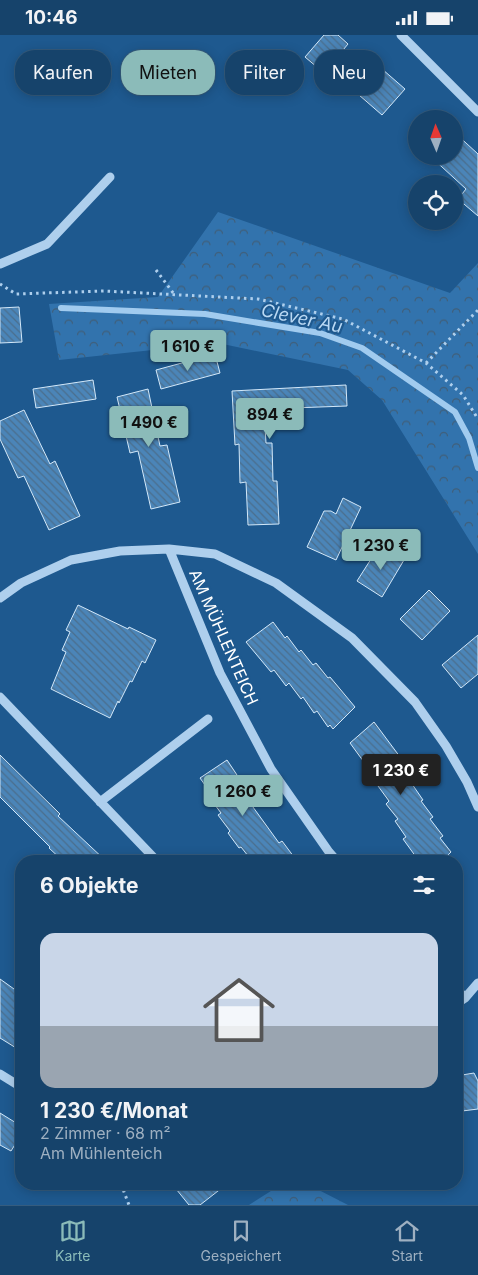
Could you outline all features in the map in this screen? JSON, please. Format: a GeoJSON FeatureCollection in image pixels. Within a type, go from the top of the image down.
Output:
{"type":"FeatureCollection","features":[{"type":"Feature","properties":{"kind":"street"},"geometry":{"type":"LineString","coordinates":[[402,35],[478,112]]}},
{"type":"Feature","properties":{"kind":"street"},"geometry":{"type":"LineString","coordinates":[[0,264],[47,244],[110,177]]}},
{"type":"Feature","properties":{"kind":"street","name":"AM MÜHLENTEICH"},"geometry":{"type":"LineString","coordinates":[[170,549],[220,673],[271,769],[332,855]]}},
{"type":"Feature","properties":{"kind":"street","name":"AM MÜHLENTEICH"},"geometry":{"type":"LineString","coordinates":[[0,597],[20,583],[71,560],[120,551],[170,549],[215,554],[276,583],[352,637],[415,701],[463,775],[478,807]]}},
{"type":"Feature","properties":{"kind":"street"},"geometry":{"type":"LineString","coordinates":[[0,697],[151,855]]}},
{"type":"Feature","properties":{"kind":"street"},"geometry":{"type":"LineString","coordinates":[[100,802],[208,719]]}},
{"type":"Feature","properties":{"kind":"street"},"geometry":{"type":"LineString","coordinates":[[465,997],[478,983]]}},
{"type":"Feature","properties":{"kind":"street"},"geometry":{"type":"LineString","coordinates":[[0,1074],[15,1083]]}},
{"type":"Feature","properties":{"kind":"path"},"geometry":{"type":"LineString","coordinates":[[156,270],[174,295]]}},
{"type":"Feature","properties":{"kind":"path"},"geometry":{"type":"LineString","coordinates":[[0,283],[16,294],[104,291],[258,299],[343,319],[426,363],[463,395],[478,419]]}},
{"type":"Feature","properties":{"kind":"path"},"geometry":{"type":"LineString","coordinates":[[426,363],[478,310]]}},
{"type":"Feature","properties":{"kind":"path"},"geometry":{"type":"LineString","coordinates":[[123,1190],[129,1205]]}},
{"type":"Feature","properties":{"kind":"green space"},"geometry":{"type":"Polygon","coordinates":[[[218,212],[450,293],[478,263],[478,554],[382,400],[348,370],[218,343],[59,360],[49,304],[158,297],[218,212]]]}},
{"type":"Feature","properties":{"kind":"green space"},"geometry":{"type":"Polygon","coordinates":[[[273,1190],[319,1190],[348,1205],[249,1205],[273,1190]]]}},
{"type":"Feature","properties":{"kind":"building"},"geometry":{"type":"Polygon","coordinates":[[[324,35],[338,35],[348,44],[343,50],[314,50],[314,65],[305,57],[324,35]]]}},
{"type":"Feature","properties":{"kind":"building"},"geometry":{"type":"Polygon","coordinates":[[[384,71],[405,89],[382,115],[359,95],[384,95],[384,71]]]}},
{"type":"Feature","properties":{"kind":"building"},"geometry":{"type":"Polygon","coordinates":[[[463,140],[478,154],[478,216],[463,203],[463,193],[466,189],[463,186],[463,175],[451,175],[440,165],[463,165],[463,140]]]}},
{"type":"Feature","properties":{"kind":"building"},"geometry":{"type":"Polygon","coordinates":[[[19,307],[22,342],[0,343],[0,308],[19,307]]]}},
{"type":"Feature","properties":{"kind":"building"},"geometry":{"type":"Polygon","coordinates":[[[215,354],[220,373],[161,389],[156,370],[215,354]]]}},
{"type":"Feature","properties":{"kind":"building"},"geometry":{"type":"Polygon","coordinates":[[[93,380],[96,399],[36,408],[33,389],[93,380]]]}},
{"type":"Feature","properties":{"kind":"building"},"geometry":{"type":"Polygon","coordinates":[[[346,385],[347,406],[264,409],[266,443],[272,443],[273,481],[277,481],[279,524],[248,525],[246,482],[240,483],[239,444],[235,445],[232,391],[346,385]]]}},
{"type":"Feature","properties":{"kind":"building"},"geometry":{"type":"Polygon","coordinates":[[[148,389],[160,446],[167,445],[180,502],[151,509],[138,451],[130,453],[117,397],[148,389]]]}},
{"type":"Feature","properties":{"kind":"building"},"geometry":{"type":"Polygon","coordinates":[[[24,410],[50,464],[55,461],[80,516],[49,530],[24,476],[18,478],[0,439],[0,421],[24,410]]]}},
{"type":"Feature","properties":{"kind":"building"},"geometry":{"type":"Polygon","coordinates":[[[343,498],[361,507],[336,560],[307,547],[324,511],[331,511],[336,514],[343,498]]]}},
{"type":"Feature","properties":{"kind":"building"},"geometry":{"type":"Polygon","coordinates":[[[380,545],[404,560],[382,597],[357,581],[380,545]]]}},
{"type":"Feature","properties":{"kind":"building"},"geometry":{"type":"Polygon","coordinates":[[[429,590],[450,611],[422,640],[400,619],[429,590]]]}},
{"type":"Feature","properties":{"kind":"building"},"geometry":{"type":"Polygon","coordinates":[[[78,605],[156,640],[145,663],[142,661],[132,682],[130,681],[110,718],[51,689],[66,652],[62,650],[70,632],[66,630],[78,605]]]}},
{"type":"Feature","properties":{"kind":"building"},"geometry":{"type":"Polygon","coordinates":[[[273,622],[299,652],[301,650],[313,665],[316,663],[328,678],[330,677],[355,707],[333,729],[330,725],[328,727],[317,711],[314,713],[303,697],[301,699],[289,683],[286,686],[274,670],[271,672],[246,642],[273,622]]]}},
{"type":"Feature","properties":{"kind":"building"},"geometry":{"type":"Polygon","coordinates":[[[478,635],[478,674],[461,688],[442,665],[478,635]]]}},
{"type":"Feature","properties":{"kind":"building"},"geometry":{"type":"Polygon","coordinates":[[[374,722],[406,765],[404,767],[415,782],[412,784],[423,800],[421,801],[433,817],[430,819],[443,836],[440,838],[451,852],[448,855],[415,855],[403,839],[406,837],[395,821],[398,819],[386,804],[389,801],[378,786],[380,784],[350,743],[374,722]]]}},
{"type":"Feature","properties":{"kind":"building"},"geometry":{"type":"Polygon","coordinates":[[[0,755],[60,814],[58,816],[100,855],[57,855],[0,797],[0,755]]]}},
{"type":"Feature","properties":{"kind":"building"},"geometry":{"type":"Polygon","coordinates":[[[227,760],[249,793],[245,796],[279,843],[282,841],[292,855],[247,855],[241,847],[239,848],[228,833],[230,831],[218,815],[221,813],[209,797],[212,795],[200,778],[227,760]]]}},
{"type":"Feature","properties":{"kind":"building"},"geometry":{"type":"Polygon","coordinates":[[[0,979],[15,990],[15,1047],[0,1038],[0,979]]]}},
{"type":"Feature","properties":{"kind":"building"},"geometry":{"type":"Polygon","coordinates":[[[474,1073],[478,1081],[478,1109],[463,1111],[463,1075],[474,1073]]]}},
{"type":"Feature","properties":{"kind":"building"},"geometry":{"type":"Polygon","coordinates":[[[0,1113],[15,1122],[15,1145],[11,1151],[0,1145],[0,1113]]]}},
{"type":"Feature","properties":{"kind":"building"},"geometry":{"type":"Polygon","coordinates":[[[177,1190],[219,1190],[200,1205],[189,1205],[177,1190]]]}},
{"type":"Feature","properties":{"kind":"waterway","name":"Clever Au"},"geometry":{"type":"LineString","coordinates":[[61,308],[205,314],[320,333],[362,348],[455,412],[469,438],[478,468]]}}]}
